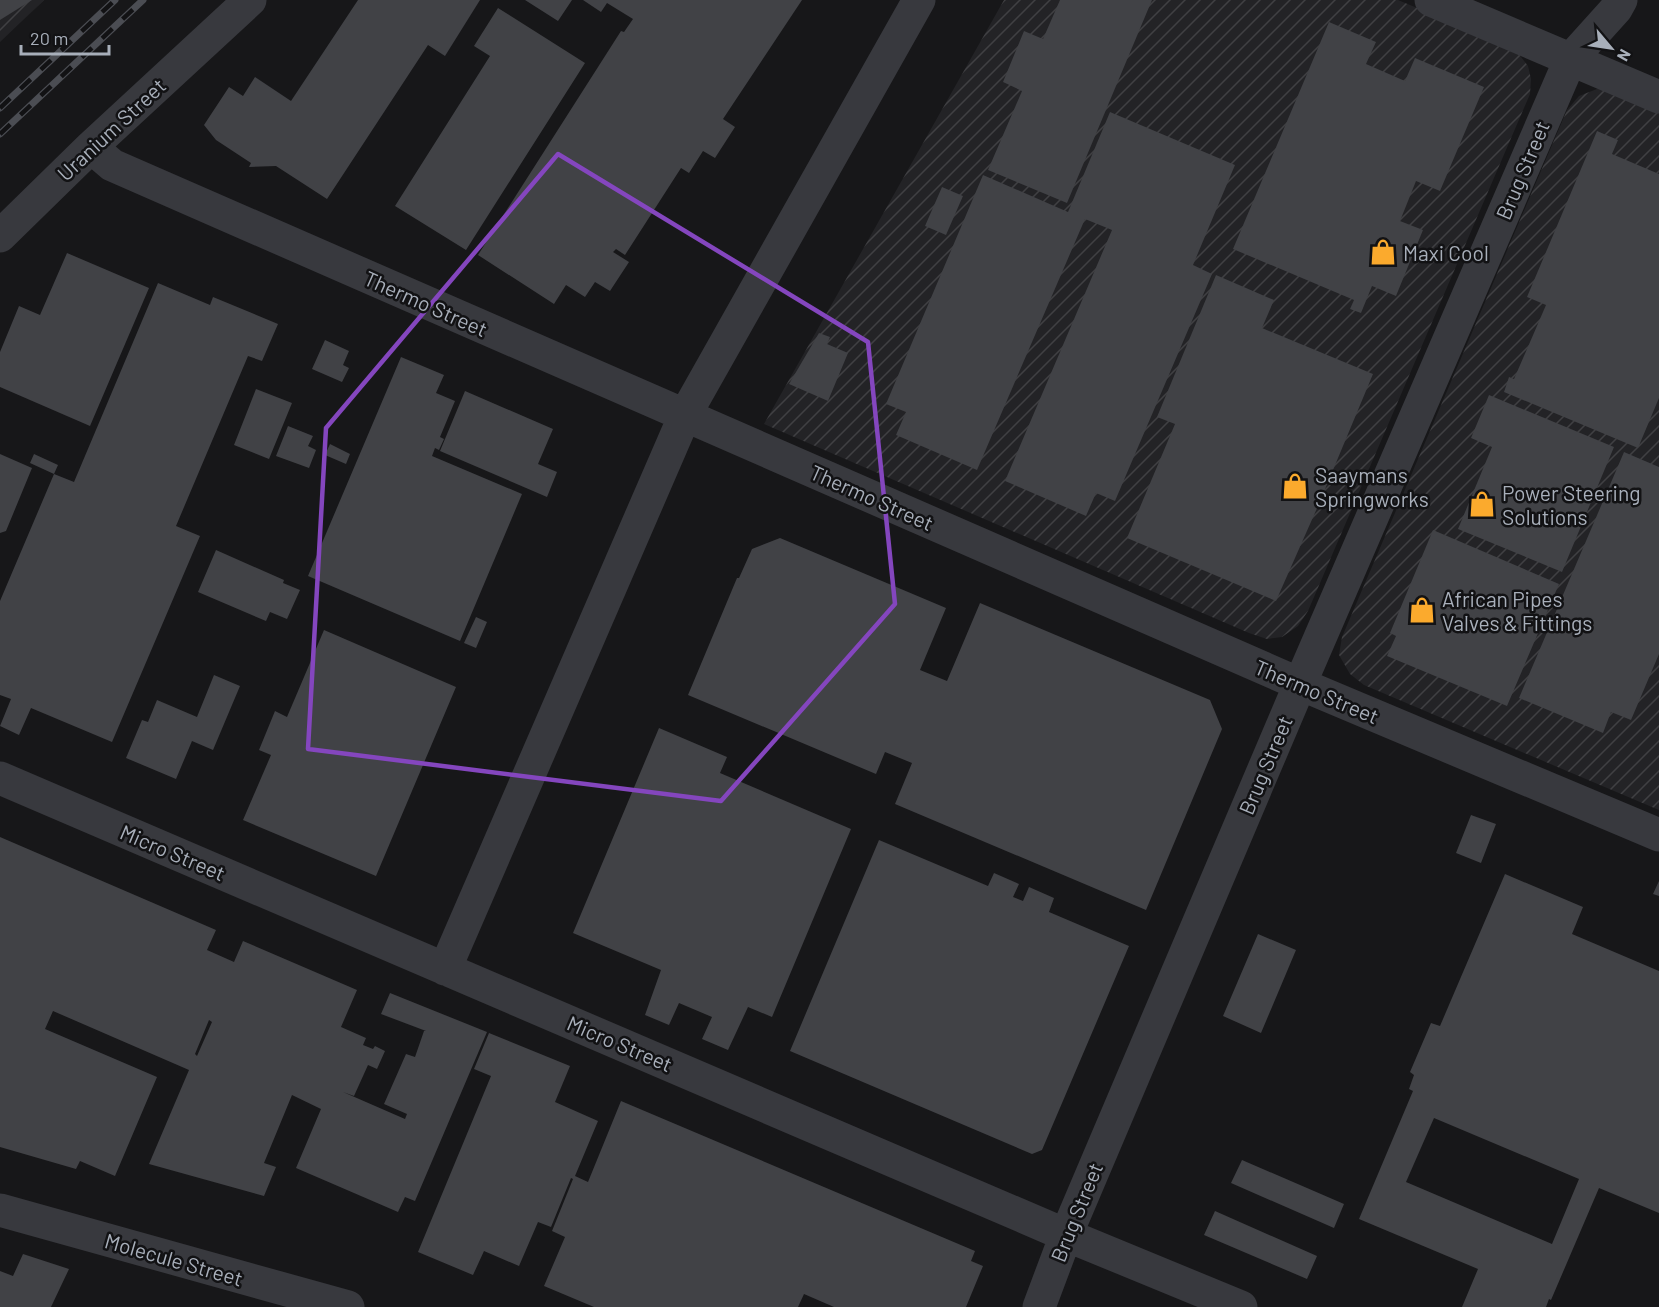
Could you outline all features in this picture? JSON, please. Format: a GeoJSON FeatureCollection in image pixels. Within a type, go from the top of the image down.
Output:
{"type":"FeatureCollection","features":[{"type":"Feature","properties":{"kind":"street","name":"Uranium Street"},"geometry":{"type":"LineString","coordinates":[[0,236],[91,147],[250,0]]}},
{"type":"Feature","properties":{"kind":"street"},"geometry":{"type":"LineString","coordinates":[[445,969],[685,416],[919,0]]}},
{"type":"Feature","properties":{"kind":"street"},"geometry":{"type":"LineString","coordinates":[[1431,0],[1659,97]]}},
{"type":"Feature","properties":{"kind":"street","name":"Brug Street"},"geometry":{"type":"LineString","coordinates":[[1039,1307],[1066,1235],[1300,684],[1570,60],[1616,9],[1621,0]]}},
{"type":"Feature","properties":{"kind":"street","name":"Thermo Street"},"geometry":{"type":"LineString","coordinates":[[91,147],[112,165],[1300,684],[1659,835]]}},
{"type":"Feature","properties":{"kind":"street","name":"Micro Street"},"geometry":{"type":"LineString","coordinates":[[0,778],[1066,1235],[1241,1307]]}},
{"type":"Feature","properties":{"kind":"street","name":"Molecule Street"},"geometry":{"type":"LineString","coordinates":[[0,1210],[348,1307]]}},
{"type":"Feature","properties":{"kind":"highlighted area"},"geometry":{"type":"Polygon","coordinates":[[[558,154],[868,342],[895,604],[721,801],[308,749],[326,428],[558,154]]]}},
{"type":"Feature","properties":{"kind":"shaded area"},"geometry":{"type":"Polygon","coordinates":[[[0,0],[44,0],[0,42],[0,0]]]}},
{"type":"Feature","properties":{"kind":"shaded area"},"geometry":{"type":"Polygon","coordinates":[[[1004,0],[1398,0],[1515,49],[1528,66],[1531,79],[1530,94],[1308,611],[1298,626],[1282,637],[1267,639],[1249,633],[764,424],[1004,0]]]}},
{"type":"Feature","properties":{"kind":"shaded area"},"geometry":{"type":"Polygon","coordinates":[[[1597,89],[1610,90],[1659,111],[1659,810],[1364,685],[1350,674],[1339,655],[1342,637],[1567,110],[1579,96],[1597,89]]]}},
{"type":"Feature","properties":{"kind":"building"},"geometry":{"type":"Polygon","coordinates":[[[0,0],[32,0],[0,20],[0,0]]]}},
{"type":"Feature","properties":{"kind":"building"},"geometry":{"type":"Polygon","coordinates":[[[358,0],[480,0],[445,56],[428,45],[327,199],[276,166],[249,167],[251,163],[216,140],[204,125],[229,87],[243,96],[255,77],[291,101],[358,0]]]}},
{"type":"Feature","properties":{"kind":"building"},"geometry":{"type":"Polygon","coordinates":[[[525,0],[572,0],[558,21],[525,0]]]}},
{"type":"Feature","properties":{"kind":"building"},"geometry":{"type":"Polygon","coordinates":[[[583,0],[802,0],[723,119],[735,127],[715,158],[703,151],[689,173],[681,168],[625,255],[616,249],[613,252],[629,262],[610,291],[595,282],[585,297],[566,285],[554,304],[478,255],[621,31],[624,32],[633,19],[607,3],[601,12],[583,0]]]}},
{"type":"Feature","properties":{"kind":"building"},"geometry":{"type":"Polygon","coordinates":[[[1060,0],[1152,0],[1067,203],[988,170],[1022,91],[1003,82],[1024,31],[1043,39],[1060,0]]]}},
{"type":"Feature","properties":{"kind":"building"},"geometry":{"type":"Polygon","coordinates":[[[498,8],[585,63],[466,250],[395,206],[490,56],[474,46],[498,8]]]}},
{"type":"Feature","properties":{"kind":"building"},"geometry":{"type":"Polygon","coordinates":[[[1329,22],[1376,42],[1366,64],[1405,81],[1415,58],[1484,87],[1440,191],[1416,181],[1400,221],[1423,230],[1396,296],[1372,286],[1361,313],[1350,309],[1354,300],[1233,249],[1329,22]]]}},
{"type":"Feature","properties":{"kind":"building"},"geometry":{"type":"Polygon","coordinates":[[[1110,112],[1235,165],[1193,265],[1212,274],[1115,501],[1096,493],[1086,516],[1005,481],[1112,230],[1085,219],[977,470],[896,435],[906,412],[886,404],[983,175],[1068,212],[1110,112]]]}},
{"type":"Feature","properties":{"kind":"building"},"geometry":{"type":"Polygon","coordinates":[[[1597,131],[1618,140],[1612,154],[1659,174],[1659,398],[1638,448],[1504,392],[1509,377],[1514,379],[1546,305],[1527,297],[1597,131]]]}},
{"type":"Feature","properties":{"kind":"building"},"geometry":{"type":"Polygon","coordinates":[[[942,187],[963,196],[946,235],[925,226],[942,187]]]}},
{"type":"Feature","properties":{"kind":"building"},"geometry":{"type":"Polygon","coordinates":[[[67,253],[149,288],[90,426],[0,387],[0,352],[19,306],[40,315],[67,253]]]}},
{"type":"Feature","properties":{"kind":"building"},"geometry":{"type":"Polygon","coordinates":[[[1216,275],[1274,300],[1262,328],[1373,374],[1276,601],[1127,538],[1175,424],[1157,417],[1216,275]]]}},
{"type":"Feature","properties":{"kind":"building"},"geometry":{"type":"Polygon","coordinates":[[[158,283],[210,305],[213,297],[278,324],[262,361],[248,356],[176,526],[200,536],[112,742],[31,708],[19,735],[0,726],[11,699],[0,695],[0,601],[54,474],[74,482],[158,283]]]}},
{"type":"Feature","properties":{"kind":"building"},"geometry":{"type":"Polygon","coordinates":[[[819,333],[830,337],[827,344],[848,353],[828,401],[789,384],[819,333]]]}},
{"type":"Feature","properties":{"kind":"building"},"geometry":{"type":"Polygon","coordinates":[[[325,340],[349,351],[343,365],[349,368],[342,382],[312,369],[325,340]]]}},
{"type":"Feature","properties":{"kind":"building"},"geometry":{"type":"Polygon","coordinates":[[[401,357],[444,375],[436,393],[455,401],[440,437],[444,439],[439,450],[435,448],[432,456],[522,494],[460,641],[308,576],[401,357]]]}},
{"type":"Feature","properties":{"kind":"building"},"geometry":{"type":"Polygon","coordinates":[[[256,389],[292,403],[269,459],[234,445],[256,389]]]}},
{"type":"Feature","properties":{"kind":"building"},"geometry":{"type":"Polygon","coordinates":[[[465,391],[553,429],[538,464],[557,472],[547,497],[440,451],[465,391]]]}},
{"type":"Feature","properties":{"kind":"building"},"geometry":{"type":"Polygon","coordinates":[[[1489,395],[1614,447],[1562,572],[1458,529],[1492,447],[1471,438],[1489,395]]]}},
{"type":"Feature","properties":{"kind":"building"},"geometry":{"type":"Polygon","coordinates":[[[288,426],[313,436],[308,446],[316,450],[309,468],[276,456],[288,426]]]}},
{"type":"Feature","properties":{"kind":"building"},"geometry":{"type":"Polygon","coordinates":[[[330,444],[350,454],[346,464],[325,455],[330,444]]]}},
{"type":"Feature","properties":{"kind":"building"},"geometry":{"type":"Polygon","coordinates":[[[1624,452],[1659,467],[1659,654],[1631,720],[1611,712],[1603,733],[1519,698],[1624,452]]]}},
{"type":"Feature","properties":{"kind":"building"},"geometry":{"type":"Polygon","coordinates":[[[0,454],[32,468],[6,531],[0,533],[0,454]]]}},
{"type":"Feature","properties":{"kind":"building"},"geometry":{"type":"Polygon","coordinates":[[[34,454],[58,465],[54,474],[30,463],[34,454]]]}},
{"type":"Feature","properties":{"kind":"building"},"geometry":{"type":"Polygon","coordinates":[[[1433,530],[1559,584],[1507,706],[1387,656],[1396,636],[1390,633],[1433,530]]]}},
{"type":"Feature","properties":{"kind":"building"},"geometry":{"type":"Polygon","coordinates":[[[780,538],[946,608],[920,670],[947,681],[980,603],[1210,700],[1222,729],[1146,910],[895,804],[912,763],[885,752],[876,774],[688,695],[737,578],[752,549],[780,538]]]}},
{"type":"Feature","properties":{"kind":"building"},"geometry":{"type":"Polygon","coordinates":[[[216,550],[284,580],[283,583],[300,590],[287,619],[270,612],[266,621],[198,592],[216,550]]]}},
{"type":"Feature","properties":{"kind":"building"},"geometry":{"type":"Polygon","coordinates":[[[476,617],[487,622],[476,648],[464,643],[476,617]]]}},
{"type":"Feature","properties":{"kind":"building"},"geometry":{"type":"Polygon","coordinates":[[[324,630],[456,687],[376,876],[243,820],[271,755],[259,750],[275,711],[287,717],[324,630]]]}},
{"type":"Feature","properties":{"kind":"building"},"geometry":{"type":"Polygon","coordinates":[[[214,675],[240,686],[213,750],[192,741],[176,779],[126,758],[142,720],[148,722],[157,700],[197,717],[214,675]]]}},
{"type":"Feature","properties":{"kind":"building"},"geometry":{"type":"Polygon","coordinates":[[[659,728],[727,757],[720,773],[851,829],[772,1017],[748,1007],[728,1050],[702,1039],[712,1017],[679,1003],[669,1025],[645,1015],[661,970],[573,933],[659,728]]]}},
{"type":"Feature","properties":{"kind":"building"},"geometry":{"type":"Polygon","coordinates":[[[1471,815],[1496,824],[1481,863],[1456,853],[1471,815]]]}},
{"type":"Feature","properties":{"kind":"building"},"geometry":{"type":"Polygon","coordinates":[[[0,837],[216,930],[207,950],[234,962],[243,941],[357,990],[341,1027],[366,1038],[363,1045],[373,1049],[375,1046],[385,1051],[377,1069],[368,1065],[354,1096],[343,1092],[405,1119],[407,1114],[384,1104],[406,1054],[415,1057],[424,1031],[426,1031],[381,1014],[390,993],[487,1032],[415,1201],[405,1197],[398,1212],[296,1168],[321,1109],[292,1095],[264,1163],[276,1167],[264,1196],[149,1164],[189,1070],[53,1011],[45,1029],[157,1077],[115,1176],[80,1161],[76,1169],[0,1147],[0,837]],[[209,1020],[195,1054],[197,1056],[212,1022],[209,1020]]]}},
{"type":"Feature","properties":{"kind":"building"},"geometry":{"type":"Polygon","coordinates":[[[879,840],[988,886],[994,873],[1019,884],[1013,897],[1023,901],[1029,887],[1054,898],[1049,912],[1129,946],[1042,1150],[1032,1154],[790,1051],[879,840]]]}},
{"type":"Feature","properties":{"kind":"building"},"geometry":{"type":"Polygon","coordinates":[[[1505,874],[1583,907],[1572,934],[1659,971],[1659,1213],[1599,1188],[1546,1307],[1462,1307],[1478,1269],[1359,1219],[1413,1091],[1409,1089],[1414,1075],[1410,1072],[1431,1023],[1440,1026],[1505,874]],[[1434,1118],[1406,1182],[1552,1244],[1579,1179],[1434,1118]]]}},
{"type":"Feature","properties":{"kind":"building"},"geometry":{"type":"Polygon","coordinates":[[[1659,881],[1659,896],[1653,894],[1659,881]]]}},
{"type":"Feature","properties":{"kind":"building"},"geometry":{"type":"Polygon","coordinates":[[[1258,934],[1296,950],[1261,1033],[1223,1016],[1258,934]]]}},
{"type":"Feature","properties":{"kind":"building"},"geometry":{"type":"Polygon","coordinates":[[[489,1033],[570,1066],[555,1102],[598,1121],[575,1176],[588,1182],[621,1101],[975,1251],[971,1261],[983,1266],[966,1307],[834,1307],[804,1294],[798,1307],[594,1307],[544,1286],[565,1237],[552,1231],[573,1179],[571,1178],[551,1227],[538,1222],[519,1266],[484,1251],[473,1275],[418,1252],[491,1076],[474,1069],[489,1033]]]}},
{"type":"Feature","properties":{"kind":"building"},"geometry":{"type":"Polygon","coordinates":[[[1242,1160],[1344,1204],[1334,1228],[1231,1183],[1242,1160]]]}},
{"type":"Feature","properties":{"kind":"building"},"geometry":{"type":"Polygon","coordinates":[[[1215,1211],[1317,1256],[1307,1279],[1204,1235],[1215,1211]]]}},
{"type":"Feature","properties":{"kind":"building"},"geometry":{"type":"Polygon","coordinates":[[[23,1254],[69,1269],[51,1307],[0,1307],[0,1271],[13,1276],[23,1254]]]}},
{"type":"Feature","properties":{"kind":"railway"},"geometry":{"type":"LineString","coordinates":[[0,108],[115,0]]}},
{"type":"Feature","properties":{"kind":"railway"},"geometry":{"type":"LineString","coordinates":[[0,134],[143,0]]}},
{"type":"Feature","properties":{"kind":"place","name":"Maxi Cool"},"geometry":{"type":"Point","coordinates":[1383,252]}},
{"type":"Feature","properties":{"kind":"place","name":"Saaymans Springworks"},"geometry":{"type":"Point","coordinates":[1295,486]}},
{"type":"Feature","properties":{"kind":"place","name":"Power Steering Solutions"},"geometry":{"type":"Point","coordinates":[1482,504]}},
{"type":"Feature","properties":{"kind":"place","name":"African Pipes Valves & Fittings"},"geometry":{"type":"Point","coordinates":[1422,610]}}]}
